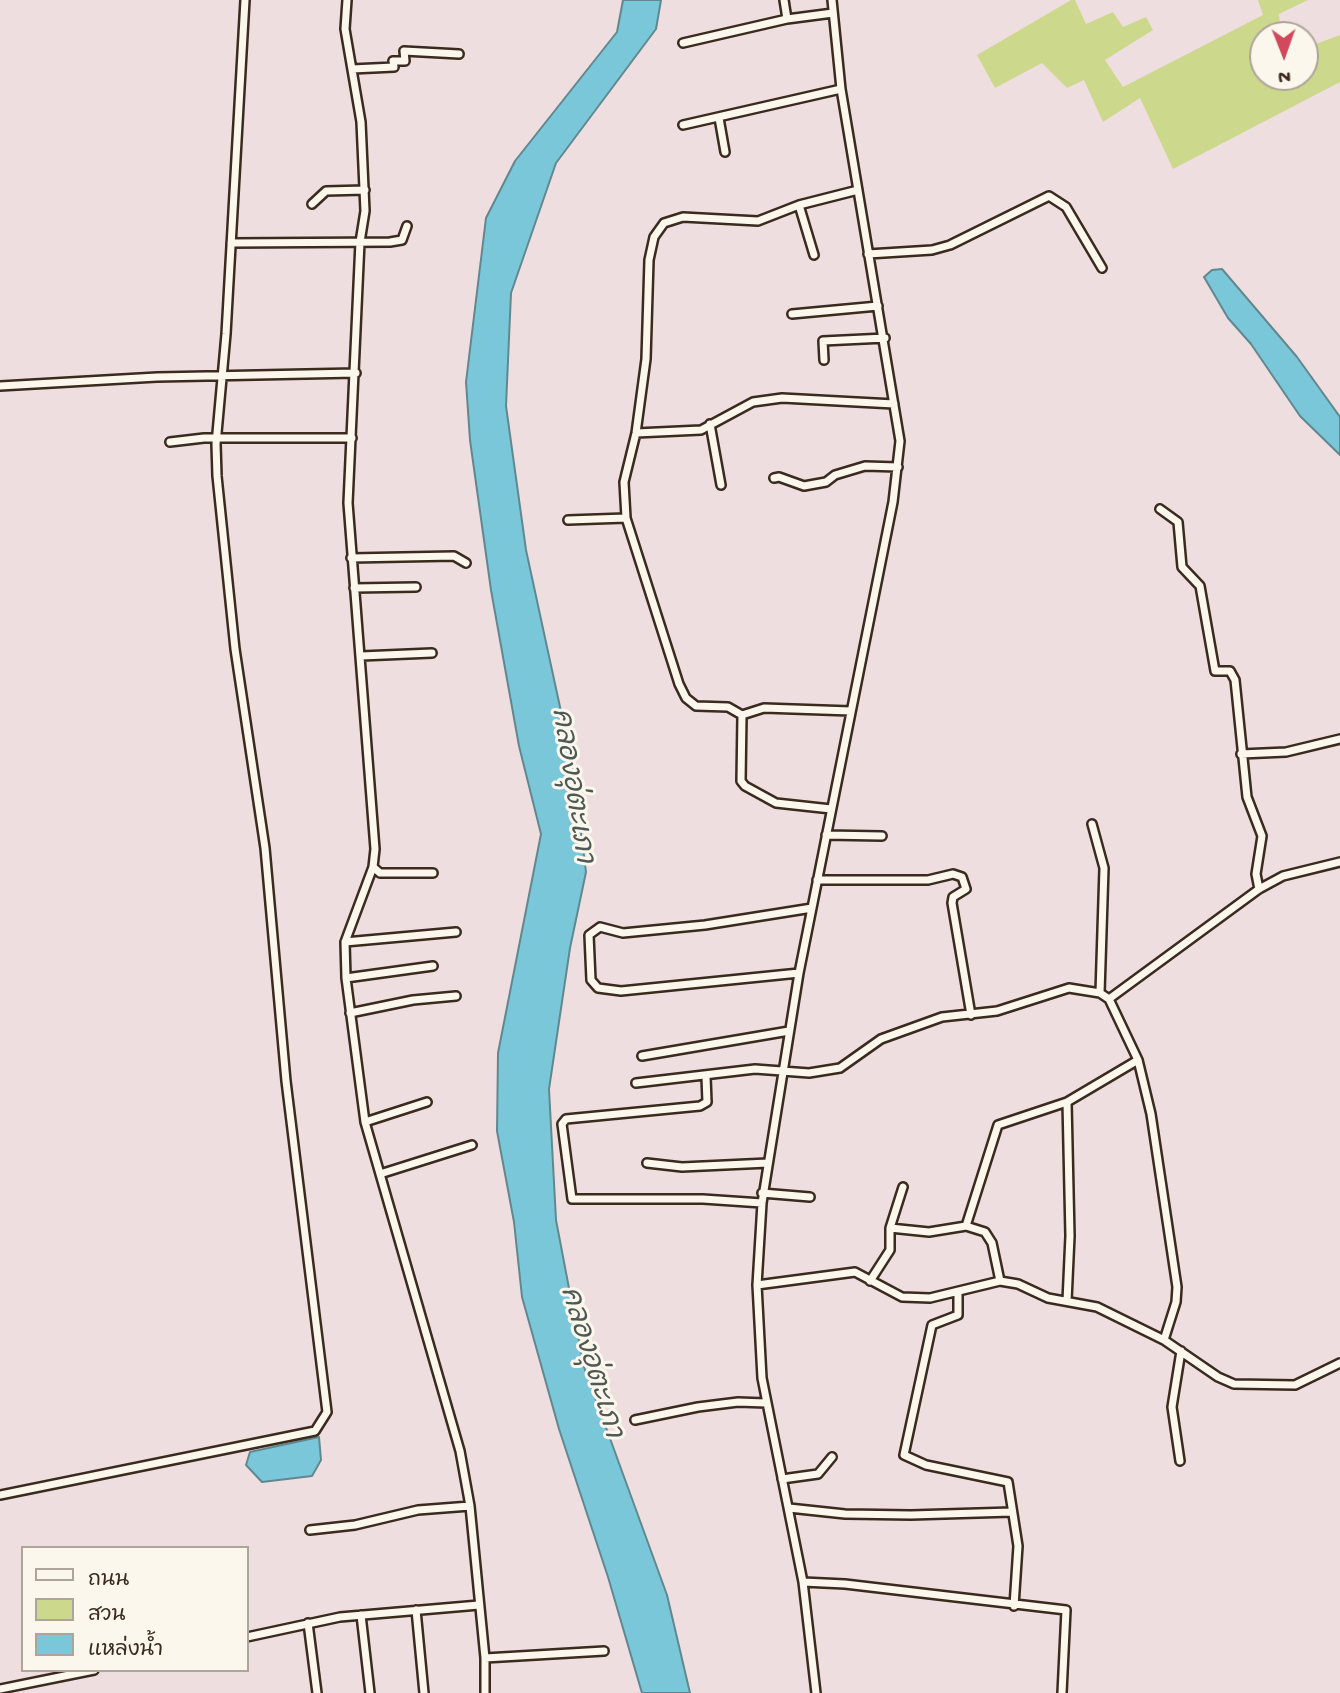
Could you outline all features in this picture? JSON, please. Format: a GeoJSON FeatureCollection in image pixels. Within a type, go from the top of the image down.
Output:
{"type":"FeatureCollection","features":[{"type":"Feature","properties":{"kind":"street"},"geometry":{"type":"LineString","coordinates":[[0,1495],[315,1431],[327,1412],[286,1081],[265,848],[235,649],[217,476],[216,439],[231,243],[244,0]]}},
{"type":"Feature","properties":{"kind":"street"},"geometry":{"type":"LineString","coordinates":[[347,0],[345,29],[361,122],[365,191],[360,242],[348,503],[375,849],[373,867],[345,942],[346,978],[365,1122],[454,1428],[470,1506],[485,1658],[485,1693]]}},
{"type":"Feature","properties":{"kind":"street"},"geometry":{"type":"LineString","coordinates":[[784,0],[787,19]]}},
{"type":"Feature","properties":{"kind":"street"},"geometry":{"type":"LineString","coordinates":[[816,1693],[803,1582],[766,1402],[757,1284],[762,1193],[799,973],[898,467],[900,441],[885,338],[868,254],[841,89],[832,0]]}},
{"type":"Feature","properties":{"kind":"street"},"geometry":{"type":"LineString","coordinates":[[683,43],[787,19],[833,13]]}},
{"type":"Feature","properties":{"kind":"street"},"geometry":{"type":"LineString","coordinates":[[352,69],[394,67],[393,61],[405,61],[404,51],[459,54]]}},
{"type":"Feature","properties":{"kind":"street"},"geometry":{"type":"LineString","coordinates":[[683,125],[841,89]]}},
{"type":"Feature","properties":{"kind":"street"},"geometry":{"type":"LineString","coordinates":[[719,118],[725,152]]}},
{"type":"Feature","properties":{"kind":"street"},"geometry":{"type":"LineString","coordinates":[[851,711],[764,708],[741,715],[728,707],[696,706],[682,691],[626,518],[624,482],[636,433],[646,359],[649,260],[654,237],[664,223],[678,217],[758,221],[799,205],[858,190]]}},
{"type":"Feature","properties":{"kind":"street"},"geometry":{"type":"LineString","coordinates":[[312,204],[326,191],[365,191]]}},
{"type":"Feature","properties":{"kind":"street"},"geometry":{"type":"LineString","coordinates":[[868,254],[932,250],[950,245],[1049,196],[1066,207],[1102,268]]}},
{"type":"Feature","properties":{"kind":"street"},"geometry":{"type":"LineString","coordinates":[[799,205],[814,255]]}},
{"type":"Feature","properties":{"kind":"street"},"geometry":{"type":"LineString","coordinates":[[231,243],[402,240],[407,226]]}},
{"type":"Feature","properties":{"kind":"street"},"geometry":{"type":"LineString","coordinates":[[792,314],[878,306]]}},
{"type":"Feature","properties":{"kind":"street"},"geometry":{"type":"LineString","coordinates":[[824,360],[822,341],[885,338]]}},
{"type":"Feature","properties":{"kind":"street"},"geometry":{"type":"LineString","coordinates":[[0,386],[222,375],[355,373]]}},
{"type":"Feature","properties":{"kind":"street"},"geometry":{"type":"LineString","coordinates":[[636,433],[701,430],[753,402],[782,398],[894,404]]}},
{"type":"Feature","properties":{"kind":"street"},"geometry":{"type":"LineString","coordinates":[[710,424],[721,485]]}},
{"type":"Feature","properties":{"kind":"street"},"geometry":{"type":"LineString","coordinates":[[170,442],[352,438]]}},
{"type":"Feature","properties":{"kind":"street"},"geometry":{"type":"LineString","coordinates":[[774,478],[779,477],[804,486],[826,482],[835,475],[865,466],[898,467]]}},
{"type":"Feature","properties":{"kind":"street"},"geometry":{"type":"LineString","coordinates":[[1160,509],[1178,522],[1182,567],[1186,575],[1200,586],[1215,671],[1230,671],[1234,675],[1247,797],[1262,836],[1256,874],[1259,889]]}},
{"type":"Feature","properties":{"kind":"street"},"geometry":{"type":"LineString","coordinates":[[568,520],[626,518]]}},
{"type":"Feature","properties":{"kind":"street"},"geometry":{"type":"LineString","coordinates":[[351,558],[454,556],[466,563]]}},
{"type":"Feature","properties":{"kind":"street"},"geometry":{"type":"LineString","coordinates":[[354,589],[416,587]]}},
{"type":"Feature","properties":{"kind":"street"},"geometry":{"type":"LineString","coordinates":[[361,656],[432,653]]}},
{"type":"Feature","properties":{"kind":"street"},"geometry":{"type":"LineString","coordinates":[[741,715],[741,781],[745,786],[776,803],[831,809]]}},
{"type":"Feature","properties":{"kind":"street"},"geometry":{"type":"LineString","coordinates":[[1241,754],[1286,752],[1340,739]]}},
{"type":"Feature","properties":{"kind":"street"},"geometry":{"type":"LineString","coordinates":[[1092,824],[1104,868],[1100,993]]}},
{"type":"Feature","properties":{"kind":"street"},"geometry":{"type":"LineString","coordinates":[[826,835],[882,836]]}},
{"type":"Feature","properties":{"kind":"street"},"geometry":{"type":"LineString","coordinates":[[1109,999],[1259,889],[1283,876],[1340,862]]}},
{"type":"Feature","properties":{"kind":"street"},"geometry":{"type":"LineString","coordinates":[[373,867],[380,873],[433,873]]}},
{"type":"Feature","properties":{"kind":"street"},"geometry":{"type":"LineString","coordinates":[[817,880],[928,880],[953,873],[962,877],[966,889],[953,897],[952,903],[971,1015]]}},
{"type":"Feature","properties":{"kind":"street"},"geometry":{"type":"LineString","coordinates":[[799,973],[621,991],[598,988],[591,980],[589,935],[600,927],[623,933],[705,925],[812,908]]}},
{"type":"Feature","properties":{"kind":"street"},"geometry":{"type":"LineString","coordinates":[[345,942],[456,932]]}},
{"type":"Feature","properties":{"kind":"street"},"geometry":{"type":"LineString","coordinates":[[346,978],[433,966]]}},
{"type":"Feature","properties":{"kind":"street"},"geometry":{"type":"LineString","coordinates":[[636,1083],[706,1077],[755,1069],[809,1073],[840,1068],[881,1039],[942,1017],[998,1011],[1069,988],[1100,993],[1109,999],[1138,1060],[1151,1114],[1177,1287],[1177,1302],[1164,1340]]}},
{"type":"Feature","properties":{"kind":"street"},"geometry":{"type":"LineString","coordinates":[[350,1013],[413,1000],[456,996]]}},
{"type":"Feature","properties":{"kind":"street"},"geometry":{"type":"LineString","coordinates":[[642,1056],[789,1031]]}},
{"type":"Feature","properties":{"kind":"street"},"geometry":{"type":"LineString","coordinates":[[966,1226],[998,1125],[1067,1102],[1138,1060]]}},
{"type":"Feature","properties":{"kind":"street"},"geometry":{"type":"LineString","coordinates":[[706,1077],[707,1101],[701,1106],[566,1119],[562,1124],[572,1199],[703,1199],[762,1203]]}},
{"type":"Feature","properties":{"kind":"street"},"geometry":{"type":"LineString","coordinates":[[365,1122],[427,1102]]}},
{"type":"Feature","properties":{"kind":"street"},"geometry":{"type":"LineString","coordinates":[[1067,1102],[1070,1236],[1067,1301]]}},
{"type":"Feature","properties":{"kind":"street"},"geometry":{"type":"LineString","coordinates":[[380,1174],[472,1145]]}},
{"type":"Feature","properties":{"kind":"street"},"geometry":{"type":"LineString","coordinates":[[647,1163],[682,1167],[768,1163]]}},
{"type":"Feature","properties":{"kind":"street"},"geometry":{"type":"LineString","coordinates":[[870,1280],[890,1250],[890,1228],[903,1187]]}},
{"type":"Feature","properties":{"kind":"street"},"geometry":{"type":"LineString","coordinates":[[762,1193],[810,1197]]}},
{"type":"Feature","properties":{"kind":"street"},"geometry":{"type":"LineString","coordinates":[[890,1228],[935,1232],[966,1226],[985,1233],[1000,1282]]}},
{"type":"Feature","properties":{"kind":"street"},"geometry":{"type":"LineString","coordinates":[[757,1284],[855,1272],[902,1297],[930,1298],[1000,1282],[1018,1284],[1048,1298],[1097,1307],[1164,1340],[1218,1377],[1243,1384],[1295,1385],[1340,1363]]}},
{"type":"Feature","properties":{"kind":"street"},"geometry":{"type":"LineString","coordinates":[[958,1292],[958,1315],[932,1325],[904,1455],[926,1465],[1000,1478],[1008,1482],[1018,1546],[1014,1606]]}},
{"type":"Feature","properties":{"kind":"street"},"geometry":{"type":"LineString","coordinates":[[1180,1461],[1172,1407],[1181,1352]]}},
{"type":"Feature","properties":{"kind":"street"},"geometry":{"type":"LineString","coordinates":[[635,1420],[698,1407],[766,1402]]}},
{"type":"Feature","properties":{"kind":"street"},"geometry":{"type":"LineString","coordinates":[[782,1479],[818,1474],[832,1457]]}},
{"type":"Feature","properties":{"kind":"street"},"geometry":{"type":"LineString","coordinates":[[310,1530],[355,1525],[418,1510],[470,1506]]}},
{"type":"Feature","properties":{"kind":"street"},"geometry":{"type":"LineString","coordinates":[[789,1508],[897,1515],[1013,1511]]}},
{"type":"Feature","properties":{"kind":"street"},"geometry":{"type":"LineString","coordinates":[[803,1582],[880,1587],[1014,1606],[1066,1610],[1062,1693]]}},
{"type":"Feature","properties":{"kind":"street"},"geometry":{"type":"LineString","coordinates":[[248,1637],[308,1623],[361,1615],[479,1605]]}},
{"type":"Feature","properties":{"kind":"street"},"geometry":{"type":"LineString","coordinates":[[416,1610],[424,1693]]}},
{"type":"Feature","properties":{"kind":"street"},"geometry":{"type":"LineString","coordinates":[[361,1615],[370,1693]]}},
{"type":"Feature","properties":{"kind":"street"},"geometry":{"type":"LineString","coordinates":[[308,1623],[317,1693]]}},
{"type":"Feature","properties":{"kind":"street"},"geometry":{"type":"LineString","coordinates":[[485,1658],[604,1651]]}},
{"type":"Feature","properties":{"kind":"street"},"geometry":{"type":"LineString","coordinates":[[0,1689],[84,1672]]}},
{"type":"Feature","properties":{"kind":"green space"},"geometry":{"type":"Polygon","coordinates":[[[1075,0],[1086,24],[1113,12],[1123,27],[1146,17],[1153,30],[1105,60],[1123,87],[1249,22],[1249,91],[1319,91],[1319,43],[1340,35],[1340,82],[1173,169],[1140,98],[1103,122],[1084,80],[1067,88],[1042,63],[995,88],[977,55],[1075,0]]]}},
{"type":"Feature","properties":{"kind":"green space"},"geometry":{"type":"Polygon","coordinates":[[[1258,0],[1308,0],[1279,14],[1280,21],[1251,21],[1263,15],[1258,0]]]}},
{"type":"Feature","properties":{"kind":"water","name":"คลองอุ่ตะเภา"},"geometry":{"type":"Polygon","coordinates":[[[623,0],[661,0],[656,29],[556,163],[511,293],[506,406],[526,550],[573,767],[586,872],[570,948],[549,1089],[556,1220],[584,1367],[667,1595],[690,1693],[642,1693],[608,1577],[559,1429],[522,1297],[514,1222],[497,1131],[498,1053],[541,834],[519,746],[491,590],[470,440],[466,382],[486,218],[515,161],[617,32],[623,0]]]}},
{"type":"Feature","properties":{"kind":"water"},"geometry":{"type":"Polygon","coordinates":[[[1222,269],[1297,357],[1340,417],[1340,455],[1300,416],[1251,344],[1228,318],[1204,277],[1212,270],[1222,269]]]}},
{"type":"Feature","properties":{"kind":"water"},"geometry":{"type":"Polygon","coordinates":[[[319,1437],[321,1460],[312,1476],[262,1482],[246,1465],[250,1452],[319,1437]]]}}]}
